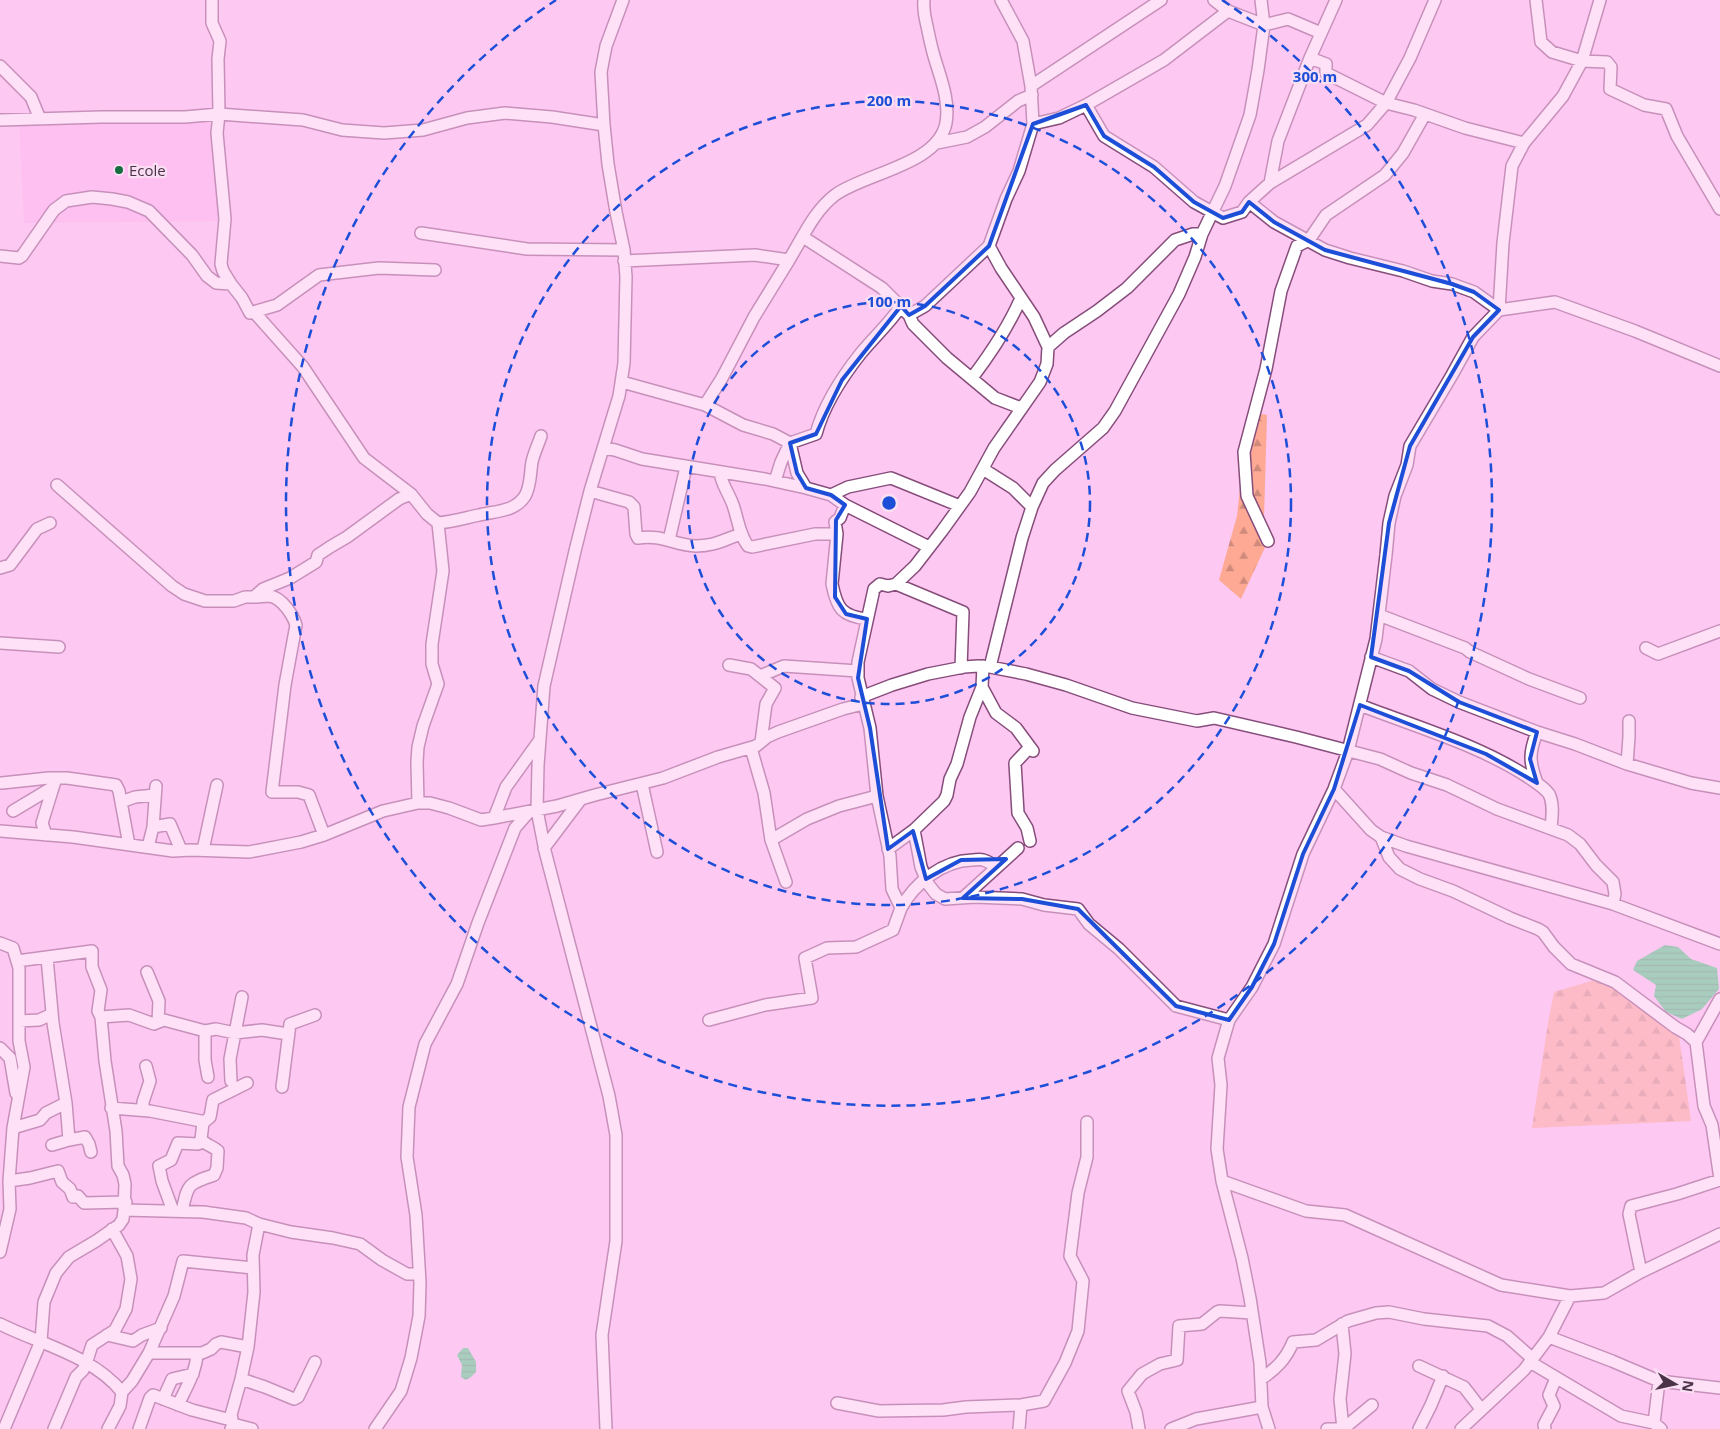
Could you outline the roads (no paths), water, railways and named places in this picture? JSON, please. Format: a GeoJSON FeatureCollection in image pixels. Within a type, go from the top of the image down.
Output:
{"type":"FeatureCollection","features":[{"type":"Feature","properties":{"kind":"street"},"geometry":{"type":"LineString","coordinates":[[212,0],[212,23],[220,41],[217,144],[226,219],[221,264],[231,284],[246,304],[250,313],[277,305],[319,275],[379,268],[434,270]]}},
{"type":"Feature","properties":{"kind":"street"},"geometry":{"type":"LineString","coordinates":[[606,1429],[602,1335],[616,1240],[616,1135],[609,1096],[533,811],[546,677],[560,608],[590,490],[622,382],[626,277],[604,125],[601,72],[602,58],[622,0]]}},
{"type":"Feature","properties":{"kind":"street"},"geometry":{"type":"LineString","coordinates":[[705,405],[722,378],[754,317],[819,211],[836,195],[896,168],[927,151],[937,143],[946,124],[946,107],[924,12],[924,0]]}},
{"type":"Feature","properties":{"kind":"street"},"geometry":{"type":"LineString","coordinates":[[909,315],[925,306],[989,246],[1019,171],[1033,124],[1031,91],[1023,41],[1001,0]]}},
{"type":"Feature","properties":{"kind":"street"},"geometry":{"type":"LineString","coordinates":[[937,143],[968,137],[985,127],[1031,91],[1161,0]]}},
{"type":"Feature","properties":{"kind":"street"},"geometry":{"type":"LineString","coordinates":[[1214,0],[1228,11],[1264,24],[1288,19],[1321,33]]}},
{"type":"Feature","properties":{"kind":"street"},"geometry":{"type":"LineString","coordinates":[[888,849],[914,830],[944,801],[947,795],[950,779],[957,764],[970,717],[982,687],[986,666],[1022,538],[1032,507],[1044,483],[1055,470],[1103,428],[1115,411],[1179,294],[1195,257],[1202,234],[1224,186],[1250,115],[1264,24],[1261,0]]}},
{"type":"Feature","properties":{"kind":"street"},"geometry":{"type":"LineString","coordinates":[[1270,183],[1278,140],[1310,58],[1336,0]]}},
{"type":"Feature","properties":{"kind":"street"},"geometry":{"type":"LineString","coordinates":[[1086,105],[1104,136],[1154,167],[1194,202],[1223,218],[1242,212],[1249,202],[1270,183],[1367,125],[1386,103],[1410,58],[1435,0]]}},
{"type":"Feature","properties":{"kind":"street"},"geometry":{"type":"LineString","coordinates":[[1536,0],[1541,42],[1552,52],[1582,61],[1608,62],[1610,67],[1610,89],[1644,105],[1666,109],[1677,136],[1720,209]]}},
{"type":"Feature","properties":{"kind":"street"},"geometry":{"type":"LineString","coordinates":[[1499,310],[1503,243],[1512,166],[1524,143],[1563,96],[1582,61],[1600,0]]}},
{"type":"Feature","properties":{"kind":"street"},"geometry":{"type":"LineString","coordinates":[[1033,124],[1059,118],[1086,105],[1164,60],[1228,11]]}},
{"type":"Feature","properties":{"kind":"street"},"geometry":{"type":"LineString","coordinates":[[1310,58],[1326,64],[1326,74],[1386,103],[1465,128],[1524,143]]}},
{"type":"Feature","properties":{"kind":"street"},"geometry":{"type":"LineString","coordinates":[[0,66],[31,97],[40,119]]}},
{"type":"Feature","properties":{"kind":"street"},"geometry":{"type":"LineString","coordinates":[[0,120],[185,117],[219,114],[294,119],[342,130],[384,133],[422,130],[467,118],[505,113],[552,117],[604,125]]}},
{"type":"Feature","properties":{"kind":"street"},"geometry":{"type":"LineString","coordinates":[[1268,541],[1247,496],[1244,452],[1266,369],[1281,291],[1297,246],[1309,240],[1326,214],[1385,175],[1403,153],[1425,114]]}},
{"type":"Feature","properties":{"kind":"street"},"geometry":{"type":"LineString","coordinates":[[0,256],[19,258],[22,256],[54,210],[66,201],[92,197],[112,199],[128,202],[149,211],[192,255],[207,276],[216,283],[231,284]]}},
{"type":"Feature","properties":{"kind":"street"},"geometry":{"type":"LineString","coordinates":[[1249,202],[1274,222],[1324,250],[1467,289],[1499,310]]}},
{"type":"Feature","properties":{"kind":"street"},"geometry":{"type":"LineString","coordinates":[[421,233],[527,248],[624,255],[755,255],[789,260]]}},
{"type":"Feature","properties":{"kind":"street"},"geometry":{"type":"LineString","coordinates":[[1048,347],[1064,333],[1127,288],[1175,240],[1193,234],[1202,234]]}},
{"type":"Feature","properties":{"kind":"street"},"geometry":{"type":"LineString","coordinates":[[803,237],[882,288],[909,315],[913,324],[947,358],[995,398],[1021,408]]}},
{"type":"Feature","properties":{"kind":"street"},"geometry":{"type":"LineString","coordinates":[[901,908],[892,889],[890,856],[877,796],[870,728],[862,700],[858,662],[876,586],[880,584],[888,586],[896,584],[915,566],[970,492],[1021,408],[1040,382],[1047,364],[1048,347],[1034,317],[994,258],[989,246]]}},
{"type":"Feature","properties":{"kind":"street"},"geometry":{"type":"LineString","coordinates":[[972,378],[1011,321],[1021,298]]}},
{"type":"Feature","properties":{"kind":"street"},"geometry":{"type":"LineString","coordinates":[[1269,1429],[1262,1407],[1260,1363],[1242,1258],[1222,1181],[1216,1142],[1221,1085],[1218,1058],[1229,1020],[1252,988],[1274,944],[1303,854],[1334,788],[1348,751],[1371,657],[1379,615],[1389,523],[1395,496],[1407,464],[1410,446],[1473,337],[1499,310],[1555,302],[1720,366]]}},
{"type":"Feature","properties":{"kind":"street"},"geometry":{"type":"LineString","coordinates":[[622,382],[705,405],[743,425],[773,434],[790,442],[816,434],[821,416],[842,380],[861,353],[901,306]]}},
{"type":"Feature","properties":{"kind":"street"},"geometry":{"type":"LineString","coordinates":[[254,312],[303,367],[364,458],[411,494],[427,514],[438,523],[447,523],[480,514],[508,510],[519,502],[528,489],[533,460],[540,436]]}},
{"type":"Feature","properties":{"kind":"street"},"geometry":{"type":"LineString","coordinates":[[775,481],[790,442]]}},
{"type":"Feature","properties":{"kind":"street"},"geometry":{"type":"LineString","coordinates":[[790,442],[797,473],[806,488]]}},
{"type":"Feature","properties":{"kind":"street"},"geometry":{"type":"LineString","coordinates":[[603,448],[642,459],[775,481],[831,495],[844,505],[929,547]]}},
{"type":"Feature","properties":{"kind":"street"},"geometry":{"type":"LineString","coordinates":[[670,540],[686,467]]}},
{"type":"Feature","properties":{"kind":"street"},"geometry":{"type":"LineString","coordinates":[[983,469],[1013,488],[1032,507]]}},
{"type":"Feature","properties":{"kind":"street"},"geometry":{"type":"LineString","coordinates":[[720,472],[720,478],[733,504],[738,527],[748,546],[752,547],[815,534],[837,534]]}},
{"type":"Feature","properties":{"kind":"street"},"geometry":{"type":"LineString","coordinates":[[831,495],[848,487],[891,478],[960,506]]}},
{"type":"Feature","properties":{"kind":"street"},"geometry":{"type":"LineString","coordinates":[[57,485],[172,586],[184,594],[205,601],[223,602],[245,597],[272,596],[281,602],[294,618],[296,626],[285,686],[272,792],[298,792],[309,795],[324,835]]}},
{"type":"Feature","properties":{"kind":"street"},"geometry":{"type":"LineString","coordinates":[[590,490],[632,504],[638,538],[658,536],[696,546],[714,544],[742,534]]}},
{"type":"Feature","properties":{"kind":"street"},"geometry":{"type":"LineString","coordinates":[[254,597],[263,589],[290,578],[316,562],[318,555],[347,537],[399,499],[411,494]]}},
{"type":"Feature","properties":{"kind":"street"},"geometry":{"type":"LineString","coordinates":[[844,505],[840,518],[835,522],[837,534],[832,584],[838,604],[846,614],[851,617],[867,619]]}},
{"type":"Feature","properties":{"kind":"street"},"geometry":{"type":"LineString","coordinates":[[0,568],[10,565],[37,529],[50,523]]}},
{"type":"Feature","properties":{"kind":"street"},"geometry":{"type":"LineString","coordinates":[[418,803],[418,747],[423,726],[438,684],[432,664],[432,644],[443,571],[438,523]]}},
{"type":"Feature","properties":{"kind":"street"},"geometry":{"type":"LineString","coordinates":[[896,584],[963,612],[961,668]]}},
{"type":"Feature","properties":{"kind":"street"},"geometry":{"type":"LineString","coordinates":[[1379,615],[1465,648],[1529,679],[1580,698]]}},
{"type":"Feature","properties":{"kind":"street"},"geometry":{"type":"LineString","coordinates":[[1646,648],[1658,654],[1720,631]]}},
{"type":"Feature","properties":{"kind":"street"},"geometry":{"type":"LineString","coordinates":[[0,643],[59,648]]}},
{"type":"Feature","properties":{"kind":"street"},"geometry":{"type":"LineString","coordinates":[[1371,657],[1409,671],[1432,689],[1459,702],[1537,732],[1627,764],[1691,783],[1720,788]]}},
{"type":"Feature","properties":{"kind":"street"},"geometry":{"type":"LineString","coordinates":[[729,666],[751,669],[775,688],[766,704],[756,745],[771,840],[786,882]]}},
{"type":"Feature","properties":{"kind":"street"},"geometry":{"type":"LineString","coordinates":[[760,676],[784,666],[858,671]]}},
{"type":"Feature","properties":{"kind":"street"},"geometry":{"type":"LineString","coordinates":[[0,831],[173,851],[249,852],[289,845],[324,835],[383,811],[418,803],[430,803],[449,808],[481,820],[494,818],[533,811],[682,772],[718,757],[756,745],[778,732],[843,709],[892,685],[928,674],[986,666],[1066,685],[1132,708],[1197,721],[1214,718],[1380,759],[1411,773],[1448,785],[1498,809],[1568,835],[1580,844],[1596,865],[1613,882],[1615,894],[1613,904]]}},
{"type":"Feature","properties":{"kind":"street"},"geometry":{"type":"LineString","coordinates":[[982,687],[996,713],[1016,728],[1031,749],[1015,763],[1018,813],[1027,828],[1030,841]]}},
{"type":"Feature","properties":{"kind":"street"},"geometry":{"type":"LineString","coordinates":[[1360,705],[1486,754],[1509,765],[1537,783],[1550,796],[1552,807],[1551,828]]}},
{"type":"Feature","properties":{"kind":"street"},"geometry":{"type":"LineString","coordinates":[[1627,764],[1628,721]]}},
{"type":"Feature","properties":{"kind":"street"},"geometry":{"type":"LineString","coordinates":[[1537,732],[1532,745],[1530,759],[1537,783]]}},
{"type":"Feature","properties":{"kind":"street"},"geometry":{"type":"LineString","coordinates":[[494,818],[506,787],[540,740]]}},
{"type":"Feature","properties":{"kind":"street"},"geometry":{"type":"LineString","coordinates":[[2,783],[54,782],[67,778],[116,785],[119,791],[129,845]]}},
{"type":"Feature","properties":{"kind":"street"},"geometry":{"type":"LineString","coordinates":[[12,812],[54,782]]}},
{"type":"Feature","properties":{"kind":"street"},"geometry":{"type":"LineString","coordinates":[[46,835],[42,823],[54,782]]}},
{"type":"Feature","properties":{"kind":"street"},"geometry":{"type":"LineString","coordinates":[[642,784],[657,852]]}},
{"type":"Feature","properties":{"kind":"street"},"geometry":{"type":"LineString","coordinates":[[204,850],[217,785]]}},
{"type":"Feature","properties":{"kind":"street"},"geometry":{"type":"LineString","coordinates":[[1334,788],[1371,830],[1381,838],[1613,904],[1720,944]]}},
{"type":"Feature","properties":{"kind":"street"},"geometry":{"type":"LineString","coordinates":[[121,802],[156,790],[153,827],[148,847]]}},
{"type":"Feature","properties":{"kind":"street"},"geometry":{"type":"LineString","coordinates":[[771,840],[807,819],[839,806],[877,796]]}},
{"type":"Feature","properties":{"kind":"street"},"geometry":{"type":"LineString","coordinates":[[544,848],[581,799]]}},
{"type":"Feature","properties":{"kind":"street"},"geometry":{"type":"LineString","coordinates":[[375,1429],[401,1391],[412,1358],[419,1316],[416,1215],[407,1157],[409,1108],[425,1044],[457,984],[478,923],[515,828],[533,811]]}},
{"type":"Feature","properties":{"kind":"street"},"geometry":{"type":"LineString","coordinates":[[153,827],[170,824],[181,850]]}},
{"type":"Feature","properties":{"kind":"street"},"geometry":{"type":"LineString","coordinates":[[914,830],[921,867],[928,884],[936,894],[945,899],[1022,899],[1044,905],[1078,910],[1089,924],[1119,949],[1176,1006],[1229,1020]]}},
{"type":"Feature","properties":{"kind":"street"},"geometry":{"type":"LineString","coordinates":[[1381,838],[1389,856],[1400,869],[1538,928],[1560,955],[1571,964],[1615,982],[1696,1042]]}},
{"type":"Feature","properties":{"kind":"street"},"geometry":{"type":"LineString","coordinates":[[963,898],[1018,848]]}},
{"type":"Feature","properties":{"kind":"street"},"geometry":{"type":"LineString","coordinates":[[709,1020],[764,1005],[812,998],[805,958],[827,948],[856,947],[892,930],[907,897],[938,870],[961,860],[983,860],[997,867]]}},
{"type":"Feature","properties":{"kind":"street"},"geometry":{"type":"LineString","coordinates":[[0,943],[13,948],[19,968],[19,1040],[24,1067],[13,1128],[9,1181],[10,1209],[0,1252]]}},
{"type":"Feature","properties":{"kind":"street"},"geometry":{"type":"LineString","coordinates":[[3,1425],[41,1341],[44,1302],[56,1273],[69,1257],[119,1225],[123,1219],[125,1206],[125,1184],[118,1166],[116,1131],[105,1061],[102,1017],[98,1011],[101,990],[92,967],[92,951],[17,961]]}},
{"type":"Feature","properties":{"kind":"street"},"geometry":{"type":"LineString","coordinates":[[47,958],[52,1014],[66,1102],[68,1140]]}},
{"type":"Feature","properties":{"kind":"street"},"geometry":{"type":"LineString","coordinates":[[147,972],[160,1001],[158,1022]]}},
{"type":"Feature","properties":{"kind":"street"},"geometry":{"type":"LineString","coordinates":[[231,1081],[230,1059],[242,997]]}},
{"type":"Feature","properties":{"kind":"street"},"geometry":{"type":"LineString","coordinates":[[1641,1272],[1630,1214],[1631,1206],[1720,1180],[1716,1125],[1704,1106],[1696,1042],[1720,999]]}},
{"type":"Feature","properties":{"kind":"street"},"geometry":{"type":"LineString","coordinates":[[19,1021],[38,1020],[52,1014]]}},
{"type":"Feature","properties":{"kind":"street"},"geometry":{"type":"LineString","coordinates":[[102,1017],[129,1015],[154,1024],[164,1020],[205,1032],[216,1029],[235,1033],[262,1030],[288,1034]]}},
{"type":"Feature","properties":{"kind":"street"},"geometry":{"type":"LineString","coordinates":[[282,1087],[290,1024],[315,1015]]}},
{"type":"Feature","properties":{"kind":"street"},"geometry":{"type":"LineString","coordinates":[[205,1032],[205,1060],[208,1076]]}},
{"type":"Feature","properties":{"kind":"street"},"geometry":{"type":"LineString","coordinates":[[0,1048],[10,1058],[17,1102]]}},
{"type":"Feature","properties":{"kind":"street"},"geometry":{"type":"LineString","coordinates":[[143,1110],[143,1102],[150,1081],[146,1066]]}},
{"type":"Feature","properties":{"kind":"street"},"geometry":{"type":"LineString","coordinates":[[203,1142],[201,1139],[203,1123],[210,1117],[213,1100],[247,1083]]}},
{"type":"Feature","properties":{"kind":"street"},"geometry":{"type":"LineString","coordinates":[[13,1128],[40,1120],[46,1113],[66,1102]]}},
{"type":"Feature","properties":{"kind":"street"},"geometry":{"type":"LineString","coordinates":[[111,1108],[143,1110],[180,1116],[203,1123]]}},
{"type":"Feature","properties":{"kind":"street"},"geometry":{"type":"LineString","coordinates":[[837,1403],[879,1411],[942,1410],[1021,1405],[1044,1401],[1065,1363],[1078,1331],[1083,1281],[1070,1256],[1078,1193],[1087,1158],[1087,1122]]}},
{"type":"Feature","properties":{"kind":"street"},"geometry":{"type":"LineString","coordinates":[[52,1145],[84,1137],[90,1144],[91,1152]]}},
{"type":"Feature","properties":{"kind":"street"},"geometry":{"type":"LineString","coordinates":[[203,1142],[214,1146],[218,1151],[217,1168],[214,1175],[192,1182],[177,1211],[162,1181],[160,1166],[171,1160],[178,1143],[198,1144],[203,1142]]}},
{"type":"Feature","properties":{"kind":"street"},"geometry":{"type":"LineString","coordinates":[[9,1181],[58,1171],[62,1182],[70,1189],[73,1197],[78,1196],[84,1203],[203,1212],[246,1218],[259,1224],[292,1232],[360,1244],[382,1260],[407,1274],[419,1274]]}},
{"type":"Feature","properties":{"kind":"street"},"geometry":{"type":"LineString","coordinates":[[1222,1181],[1306,1211],[1345,1215],[1354,1218],[1501,1285],[1570,1296],[1604,1292],[1720,1234]]}},
{"type":"Feature","properties":{"kind":"street"},"geometry":{"type":"LineString","coordinates":[[232,1424],[231,1415],[248,1347],[254,1292],[252,1255],[259,1224]]}},
{"type":"Feature","properties":{"kind":"street"},"geometry":{"type":"LineString","coordinates":[[54,1429],[76,1377],[86,1364],[92,1345],[115,1330],[126,1309],[131,1280],[127,1256],[112,1230]]}},
{"type":"Feature","properties":{"kind":"street"},"geometry":{"type":"LineString","coordinates":[[108,1429],[120,1406],[122,1392],[132,1382],[161,1328],[174,1296],[183,1261],[253,1268]]}},
{"type":"Feature","properties":{"kind":"street"},"geometry":{"type":"LineString","coordinates":[[1460,1429],[1524,1370],[1549,1337],[1570,1296]]}},
{"type":"Feature","properties":{"kind":"street"},"geometry":{"type":"LineString","coordinates":[[1140,1429],[1128,1391],[1142,1374],[1160,1364],[1177,1360],[1179,1326],[1202,1324],[1220,1311],[1252,1313]]}},
{"type":"Feature","properties":{"kind":"street"},"geometry":{"type":"LineString","coordinates":[[1261,1379],[1277,1368],[1289,1352],[1293,1342],[1316,1340],[1342,1324],[1376,1313],[1389,1312],[1424,1319],[1478,1324],[1494,1329],[1508,1336],[1531,1360],[1556,1378],[1621,1416],[1657,1426],[1659,1381]]}},
{"type":"Feature","properties":{"kind":"street"},"geometry":{"type":"LineString","coordinates":[[0,1324],[41,1341],[96,1369],[122,1392]]}},
{"type":"Feature","properties":{"kind":"street"},"geometry":{"type":"LineString","coordinates":[[1342,1324],[1345,1354],[1340,1399],[1343,1429]]}},
{"type":"Feature","properties":{"kind":"street"},"geometry":{"type":"LineString","coordinates":[[106,1335],[133,1341],[142,1335],[161,1328]]}},
{"type":"Feature","properties":{"kind":"street"},"geometry":{"type":"LineString","coordinates":[[1549,1337],[1659,1381],[1720,1388]]}},
{"type":"Feature","properties":{"kind":"street"},"geometry":{"type":"LineString","coordinates":[[149,1353],[198,1354],[212,1349],[221,1342],[248,1347]]}},
{"type":"Feature","properties":{"kind":"street"},"geometry":{"type":"LineString","coordinates":[[178,1404],[193,1374],[198,1354]]}},
{"type":"Feature","properties":{"kind":"street"},"geometry":{"type":"LineString","coordinates":[[241,1379],[294,1399],[298,1397],[315,1362]]}},
{"type":"Feature","properties":{"kind":"street"},"geometry":{"type":"LineString","coordinates":[[1419,1366],[1464,1387],[1481,1410]]}},
{"type":"Feature","properties":{"kind":"street"},"geometry":{"type":"LineString","coordinates":[[163,1399],[172,1379],[193,1374]]}},
{"type":"Feature","properties":{"kind":"street"},"geometry":{"type":"LineString","coordinates":[[1419,1429],[1432,1405],[1443,1376]]}},
{"type":"Feature","properties":{"kind":"street"},"geometry":{"type":"LineString","coordinates":[[1545,1429],[1544,1425],[1554,1406],[1549,1395],[1556,1378]]}},
{"type":"Feature","properties":{"kind":"street"},"geometry":{"type":"LineString","coordinates":[[139,1429],[150,1398],[153,1395],[232,1424],[252,1429]]}},
{"type":"Feature","properties":{"kind":"street"},"geometry":{"type":"LineString","coordinates":[[1018,1429],[1021,1405]]}},
{"type":"Feature","properties":{"kind":"street"},"geometry":{"type":"LineString","coordinates":[[1327,1429],[1343,1429],[1372,1405]]}},
{"type":"Feature","properties":{"kind":"street"},"geometry":{"type":"LineString","coordinates":[[1171,1429],[1196,1419],[1262,1407]]}},
{"type":"Feature","properties":{"kind":"place","name":"Ecole"},"geometry":{"type":"Point","coordinates":[119,170]}}]}
